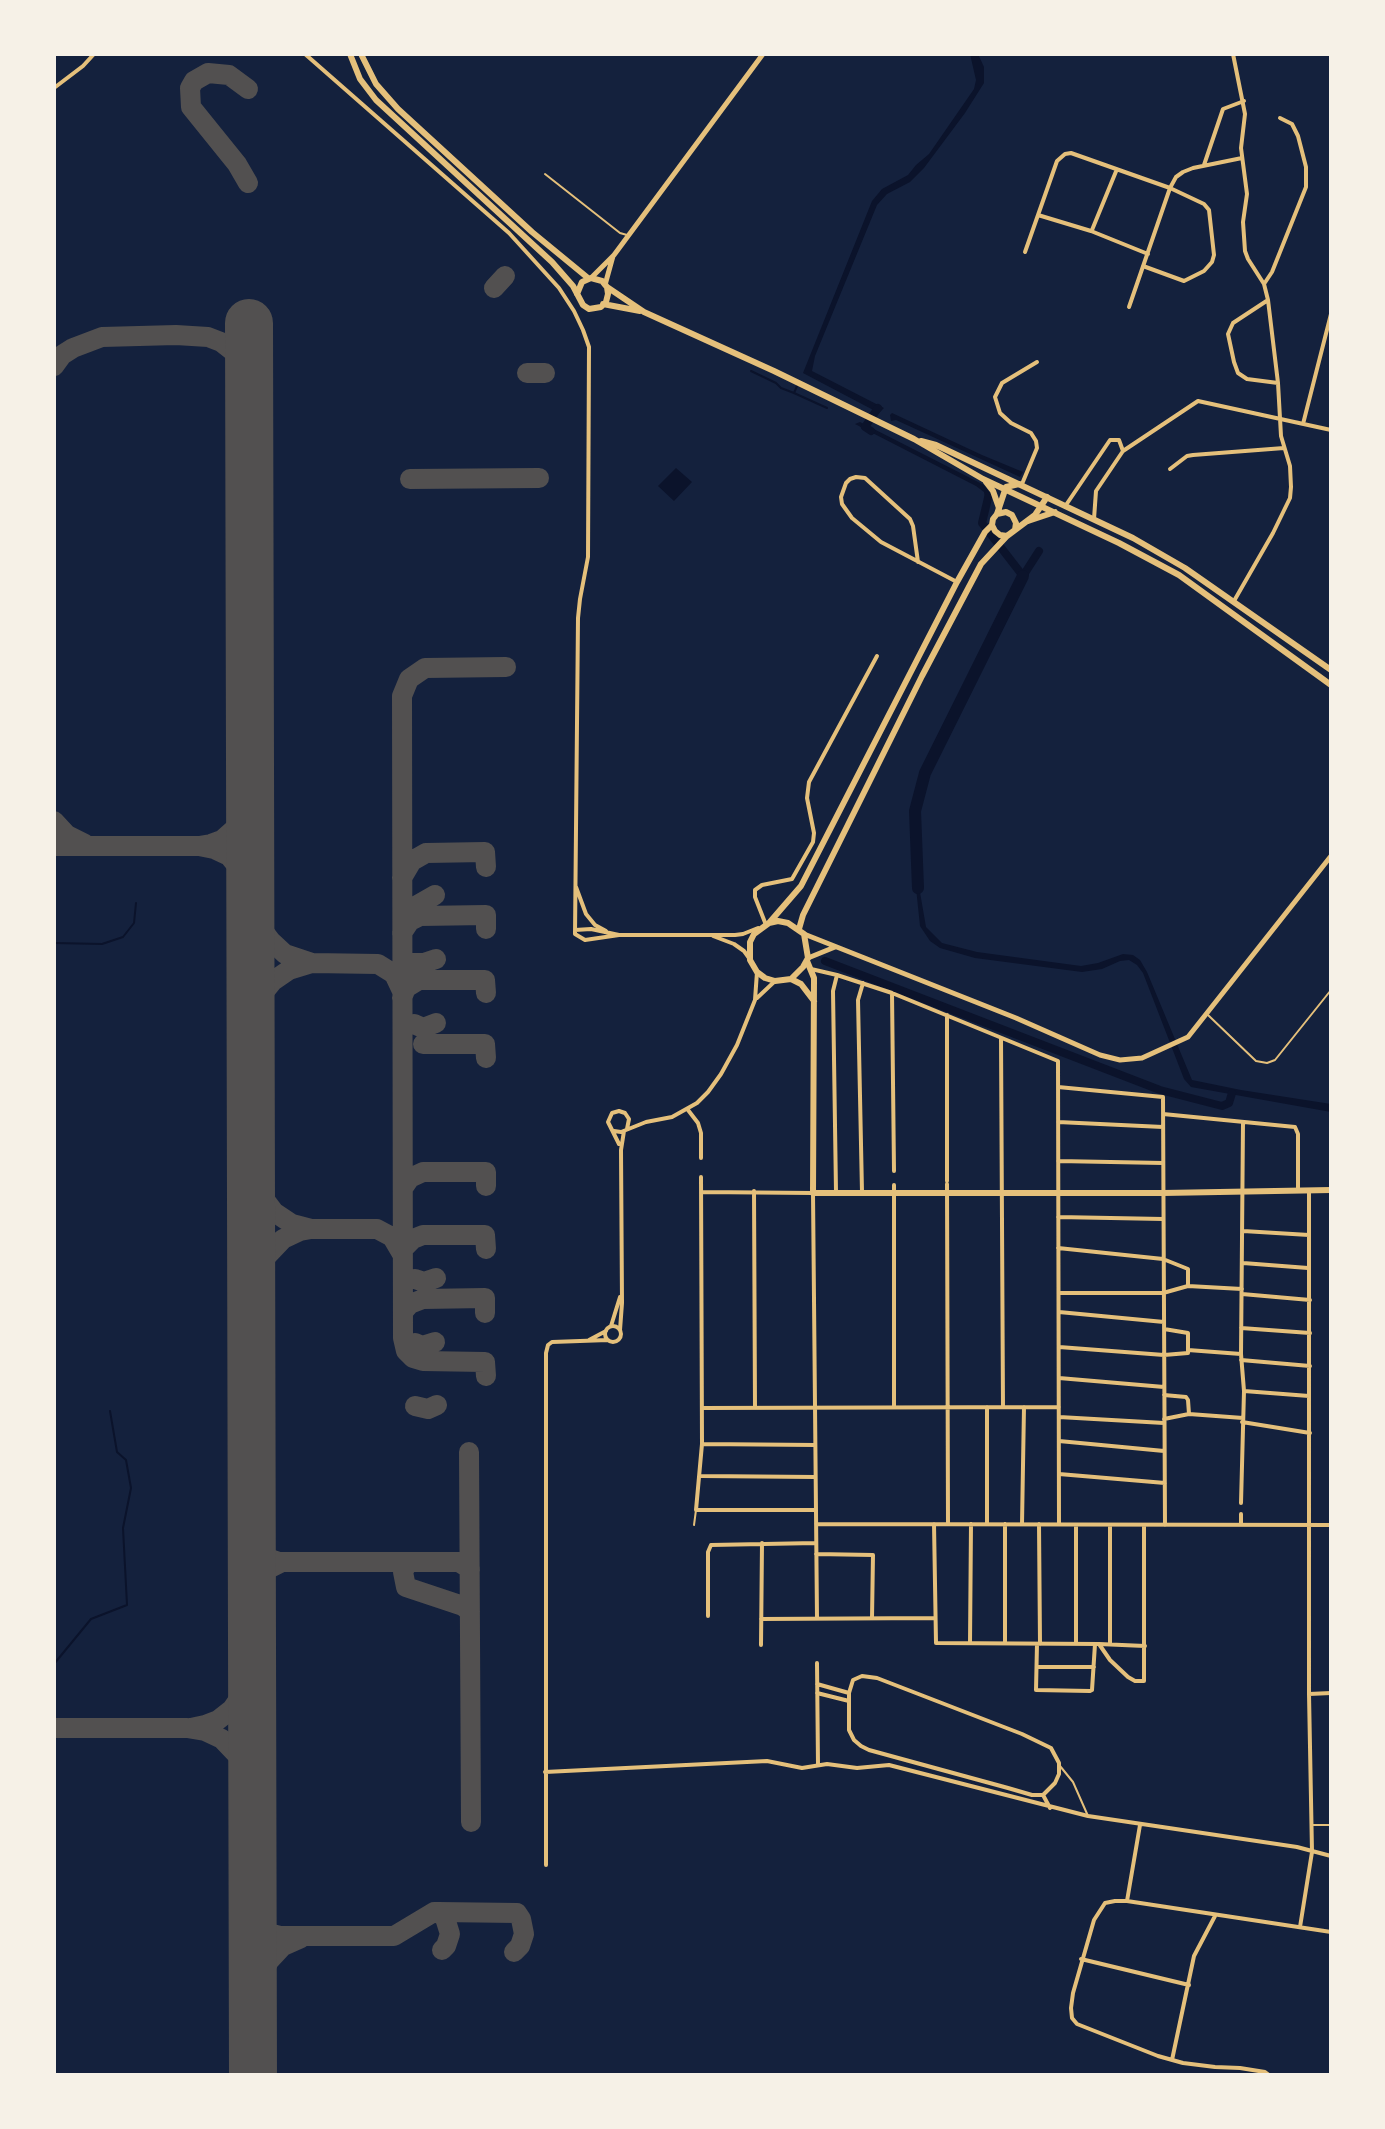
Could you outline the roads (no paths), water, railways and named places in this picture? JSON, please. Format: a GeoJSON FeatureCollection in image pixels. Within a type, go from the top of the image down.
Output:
{"type":"FeatureCollection","features":[{"type":"Feature","properties":{"kind":"main road"},"geometry":{"type":"LineString","coordinates":[[350,54],[360,79],[376,100],[552,262],[577,294],[580,303],[597,308],[608,294],[606,286]]}},
{"type":"Feature","properties":{"kind":"main road"},"geometry":{"type":"LineString","coordinates":[[361,54],[376,84],[398,109],[532,232],[589,278],[598,279],[644,312],[914,439],[983,479],[1179,575],[1331,685]]}},
{"type":"Feature","properties":{"kind":"main road"},"geometry":{"type":"LineString","coordinates":[[577,294],[580,285],[589,278]]}},
{"type":"Feature","properties":{"kind":"main road"},"geometry":{"type":"LineString","coordinates":[[603,304],[644,312]]}},
{"type":"Feature","properties":{"kind":"main road"},"geometry":{"type":"LineString","coordinates":[[914,439],[936,445],[1047,497],[1094,515],[1185,568],[1331,670]]}},
{"type":"Feature","properties":{"kind":"main road"},"geometry":{"type":"LineString","coordinates":[[983,479],[993,491],[998,511]]}},
{"type":"Feature","properties":{"kind":"main road"},"geometry":{"type":"LineString","coordinates":[[814,1001],[801,984],[791,979],[775,981],[757,972],[750,960],[750,942],[801,886],[957,582],[998,511],[1005,489],[1008,485],[1022,483]]}},
{"type":"Feature","properties":{"kind":"main road"},"geometry":{"type":"LineString","coordinates":[[1047,497],[1028,521],[996,545],[981,564],[803,915],[802,932],[814,978],[813,1193],[1331,1190]]}},
{"type":"Feature","properties":{"kind":"main road"},"geometry":{"type":"LineString","coordinates":[[998,511],[1012,515],[1016,520],[1015,530]]}},
{"type":"Feature","properties":{"kind":"main road"},"geometry":{"type":"LineString","coordinates":[[1028,521],[1055,512]]}},
{"type":"Feature","properties":{"kind":"main road"},"geometry":{"type":"LineString","coordinates":[[989,528],[1005,538]]}},
{"type":"Feature","properties":{"kind":"main road"},"geometry":{"type":"LineString","coordinates":[[765,925],[778,921],[802,932]]}},
{"type":"Feature","properties":{"kind":"main road"},"geometry":{"type":"LineString","coordinates":[[791,979],[807,960]]}},
{"type":"Feature","properties":{"kind":"street"},"geometry":{"type":"LineString","coordinates":[[54,88],[94,54]]}},
{"type":"Feature","properties":{"kind":"street"},"geometry":{"type":"LineString","coordinates":[[305,54],[509,233],[559,288],[574,311],[589,347],[588,557],[578,618],[575,932]]}},
{"type":"Feature","properties":{"kind":"street"},"geometry":{"type":"LineString","coordinates":[[589,278],[614,255],[763,54]]}},
{"type":"Feature","properties":{"kind":"street"},"geometry":{"type":"LineString","coordinates":[[1233,54],[1245,114],[1242,144],[1247,194],[1243,226],[1245,251],[1250,265],[1264,284],[1268,300],[1279,419],[1290,466],[1291,487],[1290,498],[1273,533],[1234,601]]}},
{"type":"Feature","properties":{"kind":"street"},"geometry":{"type":"LineString","coordinates":[[1204,165],[1223,109],[1244,101]]}},
{"type":"Feature","properties":{"kind":"street"},"geometry":{"type":"LineString","coordinates":[[1264,284],[1272,272],[1306,187],[1306,167],[1298,136],[1292,124],[1280,118]]}},
{"type":"Feature","properties":{"kind":"street"},"geometry":{"type":"LineString","coordinates":[[1025,252],[1057,161],[1071,153],[1170,188],[1204,204],[1209,210],[1214,255],[1204,271],[1184,281],[1143,266]]}},
{"type":"Feature","properties":{"kind":"street"},"geometry":{"type":"LineString","coordinates":[[1129,307],[1176,177],[1204,165],[1242,158]]}},
{"type":"Feature","properties":{"kind":"street"},"geometry":{"type":"LineString","coordinates":[[1091,231],[1117,169]]}},
{"type":"Feature","properties":{"kind":"street"},"geometry":{"type":"LineString","coordinates":[[1038,215],[1091,231],[1148,254]]}},
{"type":"Feature","properties":{"kind":"street"},"geometry":{"type":"LineString","coordinates":[[606,286],[614,255]]}},
{"type":"Feature","properties":{"kind":"street"},"geometry":{"type":"LineString","coordinates":[[1268,300],[1233,323],[1228,334],[1238,373],[1247,379],[1278,383]]}},
{"type":"Feature","properties":{"kind":"street"},"geometry":{"type":"LineString","coordinates":[[1303,425],[1331,314]]}},
{"type":"Feature","properties":{"kind":"street"},"geometry":{"type":"LineString","coordinates":[[1022,483],[1037,448],[1036,441],[1031,433],[1011,423],[1000,413],[995,397],[1002,383],[1037,362]]}},
{"type":"Feature","properties":{"kind":"street"},"geometry":{"type":"LineString","coordinates":[[1094,515],[1099,486],[1123,451],[1198,401],[1331,430]]}},
{"type":"Feature","properties":{"kind":"street"},"geometry":{"type":"LineString","coordinates":[[1066,505],[1110,440],[1119,440],[1123,451]]}},
{"type":"Feature","properties":{"kind":"street"},"geometry":{"type":"LineString","coordinates":[[1170,469],[1187,456],[1284,448]]}},
{"type":"Feature","properties":{"kind":"street"},"geometry":{"type":"LineString","coordinates":[[918,562],[910,519],[865,478],[850,479],[841,497],[852,518],[881,542],[918,562],[957,582]]}},
{"type":"Feature","properties":{"kind":"street"},"geometry":{"type":"LineString","coordinates":[[575,932],[585,940],[619,935],[743,934],[765,925],[755,890],[762,885],[792,879],[813,842],[807,798],[809,782],[877,656]]}},
{"type":"Feature","properties":{"kind":"street"},"geometry":{"type":"LineString","coordinates":[[802,932],[1100,1055],[1120,1060],[1142,1058],[1188,1037],[1331,856]]}},
{"type":"Feature","properties":{"kind":"street"},"geometry":{"type":"LineString","coordinates":[[574,873],[586,914],[595,925],[619,935]]}},
{"type":"Feature","properties":{"kind":"street"},"geometry":{"type":"LineString","coordinates":[[575,932],[607,931]]}},
{"type":"Feature","properties":{"kind":"street"},"geometry":{"type":"LineString","coordinates":[[707,934],[734,944],[750,960]]}},
{"type":"Feature","properties":{"kind":"street"},"geometry":{"type":"LineString","coordinates":[[807,960],[836,946]]}},
{"type":"Feature","properties":{"kind":"street"},"geometry":{"type":"LineString","coordinates":[[811,969],[892,993],[1058,1061],[1059,1524]]}},
{"type":"Feature","properties":{"kind":"street"},"geometry":{"type":"LineString","coordinates":[[614,1131],[672,1117],[688,1110],[708,1092],[737,1045],[755,1000],[757,972]]}},
{"type":"Feature","properties":{"kind":"street"},"geometry":{"type":"LineString","coordinates":[[836,1194],[833,991],[837,975]]}},
{"type":"Feature","properties":{"kind":"street"},"geometry":{"type":"LineString","coordinates":[[755,1000],[775,981]]}},
{"type":"Feature","properties":{"kind":"street"},"geometry":{"type":"LineString","coordinates":[[862,1194],[858,1000],[863,983]]}},
{"type":"Feature","properties":{"kind":"street"},"geometry":{"type":"LineString","coordinates":[[892,993],[894,1171]]}},
{"type":"Feature","properties":{"kind":"street"},"geometry":{"type":"LineString","coordinates":[[947,1015],[948,1524]]}},
{"type":"Feature","properties":{"kind":"street"},"geometry":{"type":"LineString","coordinates":[[1001,1036],[1003,1407]]}},
{"type":"Feature","properties":{"kind":"street"},"geometry":{"type":"LineString","coordinates":[[1058,1087],[1163,1097],[1165,1525]]}},
{"type":"Feature","properties":{"kind":"street"},"geometry":{"type":"LineString","coordinates":[[688,1110],[701,1133],[701,1158]]}},
{"type":"Feature","properties":{"kind":"street"},"geometry":{"type":"LineString","coordinates":[[621,1150],[608,1122],[612,1113],[622,1111],[629,1117],[646,1122]]}},
{"type":"Feature","properties":{"kind":"street"},"geometry":{"type":"LineString","coordinates":[[1163,1114],[1293,1126],[1297,1129],[1298,1190]]}},
{"type":"Feature","properties":{"kind":"street"},"geometry":{"type":"LineString","coordinates":[[546,1865],[546,1353],[552,1342],[613,1342],[621,1335],[621,1150],[629,1117]]}},
{"type":"Feature","properties":{"kind":"street"},"geometry":{"type":"LineString","coordinates":[[1058,1122],[1163,1127]]}},
{"type":"Feature","properties":{"kind":"street"},"geometry":{"type":"LineString","coordinates":[[1241,1503],[1244,1391],[1241,1357],[1243,1122]]}},
{"type":"Feature","properties":{"kind":"street"},"geometry":{"type":"LineString","coordinates":[[1058,1161],[1163,1163]]}},
{"type":"Feature","properties":{"kind":"street"},"geometry":{"type":"LineString","coordinates":[[701,1177],[702,1444],[696,1510],[815,1510]]}},
{"type":"Feature","properties":{"kind":"street"},"geometry":{"type":"LineString","coordinates":[[894,1185],[894,1407]]}},
{"type":"Feature","properties":{"kind":"street"},"geometry":{"type":"LineString","coordinates":[[1300,1927],[1312,1852],[1309,1190]]}},
{"type":"Feature","properties":{"kind":"street"},"geometry":{"type":"LineString","coordinates":[[754,1191],[755,1408]]}},
{"type":"Feature","properties":{"kind":"street"},"geometry":{"type":"LineString","coordinates":[[701,1192],[813,1193],[817,1618]]}},
{"type":"Feature","properties":{"kind":"street"},"geometry":{"type":"LineString","coordinates":[[1058,1217],[1163,1219]]}},
{"type":"Feature","properties":{"kind":"street"},"geometry":{"type":"LineString","coordinates":[[1243,1231],[1309,1235]]}},
{"type":"Feature","properties":{"kind":"street"},"geometry":{"type":"LineString","coordinates":[[1058,1248],[1163,1259],[1188,1269],[1188,1286]]}},
{"type":"Feature","properties":{"kind":"street"},"geometry":{"type":"LineString","coordinates":[[1243,1263],[1309,1268]]}},
{"type":"Feature","properties":{"kind":"street"},"geometry":{"type":"LineString","coordinates":[[1059,1293],[1163,1293],[1188,1286],[1310,1300]]}},
{"type":"Feature","properties":{"kind":"street"},"geometry":{"type":"LineString","coordinates":[[587,1341],[611,1326],[621,1294]]}},
{"type":"Feature","properties":{"kind":"street"},"geometry":{"type":"LineString","coordinates":[[1059,1312],[1164,1322]]}},
{"type":"Feature","properties":{"kind":"street"},"geometry":{"type":"LineString","coordinates":[[611,1326],[620,1330]]}},
{"type":"Feature","properties":{"kind":"street"},"geometry":{"type":"LineString","coordinates":[[1241,1328],[1310,1333]]}},
{"type":"Feature","properties":{"kind":"street"},"geometry":{"type":"LineString","coordinates":[[1059,1347],[1186,1354],[1188,1333],[1164,1329]]}},
{"type":"Feature","properties":{"kind":"street"},"geometry":{"type":"LineString","coordinates":[[606,1331],[608,1340]]}},
{"type":"Feature","properties":{"kind":"street"},"geometry":{"type":"LineString","coordinates":[[1188,1350],[1310,1366]]}},
{"type":"Feature","properties":{"kind":"street"},"geometry":{"type":"LineString","coordinates":[[1059,1378],[1164,1387]]}},
{"type":"Feature","properties":{"kind":"street"},"geometry":{"type":"LineString","coordinates":[[1244,1391],[1310,1397]]}},
{"type":"Feature","properties":{"kind":"street"},"geometry":{"type":"LineString","coordinates":[[1164,1395],[1186,1397],[1189,1414]]}},
{"type":"Feature","properties":{"kind":"street"},"geometry":{"type":"LineString","coordinates":[[987,1407],[987,1524]]}},
{"type":"Feature","properties":{"kind":"street"},"geometry":{"type":"LineString","coordinates":[[1022,1524],[1024,1407]]}},
{"type":"Feature","properties":{"kind":"street"},"geometry":{"type":"LineString","coordinates":[[702,1408],[1059,1407]]}},
{"type":"Feature","properties":{"kind":"street"},"geometry":{"type":"LineString","coordinates":[[1059,1417],[1164,1421],[1189,1414],[1310,1433]]}},
{"type":"Feature","properties":{"kind":"street"},"geometry":{"type":"LineString","coordinates":[[1059,1441],[1164,1451]]}},
{"type":"Feature","properties":{"kind":"street"},"geometry":{"type":"LineString","coordinates":[[702,1444],[815,1445]]}},
{"type":"Feature","properties":{"kind":"street"},"geometry":{"type":"LineString","coordinates":[[1059,1474],[1165,1483]]}},
{"type":"Feature","properties":{"kind":"street"},"geometry":{"type":"LineString","coordinates":[[701,1476],[815,1477]]}},
{"type":"Feature","properties":{"kind":"street"},"geometry":{"type":"LineString","coordinates":[[1241,1514],[1241,1525]]}},
{"type":"Feature","properties":{"kind":"street"},"geometry":{"type":"LineString","coordinates":[[816,1524],[1331,1525]]}},
{"type":"Feature","properties":{"kind":"street"},"geometry":{"type":"LineString","coordinates":[[934,1524],[936,1643],[1145,1646]]}},
{"type":"Feature","properties":{"kind":"street"},"geometry":{"type":"LineString","coordinates":[[970,1643],[971,1524]]}},
{"type":"Feature","properties":{"kind":"street"},"geometry":{"type":"LineString","coordinates":[[1005,1524],[1005,1643]]}},
{"type":"Feature","properties":{"kind":"street"},"geometry":{"type":"LineString","coordinates":[[1039,1524],[1036,1690],[1091,1691],[1097,1644]]}},
{"type":"Feature","properties":{"kind":"street"},"geometry":{"type":"LineString","coordinates":[[1076,1525],[1076,1644]]}},
{"type":"Feature","properties":{"kind":"street"},"geometry":{"type":"LineString","coordinates":[[1110,1525],[1110,1644]]}},
{"type":"Feature","properties":{"kind":"street"},"geometry":{"type":"LineString","coordinates":[[1097,1644],[1128,1677],[1141,1683],[1145,1679],[1144,1525]]}},
{"type":"Feature","properties":{"kind":"street"},"geometry":{"type":"LineString","coordinates":[[761,1645],[762,1542]]}},
{"type":"Feature","properties":{"kind":"street"},"geometry":{"type":"LineString","coordinates":[[708,1616],[708,1552],[711,1545],[816,1543]]}},
{"type":"Feature","properties":{"kind":"street"},"geometry":{"type":"LineString","coordinates":[[816,1554],[873,1555],[872,1618]]}},
{"type":"Feature","properties":{"kind":"street"},"geometry":{"type":"LineString","coordinates":[[761,1619],[935,1618]]}},
{"type":"Feature","properties":{"kind":"street"},"geometry":{"type":"LineString","coordinates":[[817,1663],[818,1765]]}},
{"type":"Feature","properties":{"kind":"street"},"geometry":{"type":"LineString","coordinates":[[1037,1667],[1094,1667]]}},
{"type":"Feature","properties":{"kind":"street"},"geometry":{"type":"LineString","coordinates":[[856,1677],[877,1678],[1051,1748],[1056,1754],[1059,1774],[1043,1795],[1032,1795],[865,1748],[850,1734],[849,1693],[856,1677]]}},
{"type":"Feature","properties":{"kind":"street"},"geometry":{"type":"LineString","coordinates":[[817,1684],[849,1693]]}},
{"type":"Feature","properties":{"kind":"street"},"geometry":{"type":"LineString","coordinates":[[817,1693],[849,1701]]}},
{"type":"Feature","properties":{"kind":"street"},"geometry":{"type":"LineString","coordinates":[[1309,1694],[1331,1693]]}},
{"type":"Feature","properties":{"kind":"street"},"geometry":{"type":"LineString","coordinates":[[545,1772],[767,1761],[802,1768],[827,1764],[857,1768],[889,1765],[1088,1816],[1297,1847],[1331,1856]]}},
{"type":"Feature","properties":{"kind":"street"},"geometry":{"type":"LineString","coordinates":[[1043,1795],[1050,1808]]}},
{"type":"Feature","properties":{"kind":"street"},"geometry":{"type":"LineString","coordinates":[[1127,1901],[1140,1825]]}},
{"type":"Feature","properties":{"kind":"street"},"geometry":{"type":"LineString","coordinates":[[1269,2075],[1240,2068],[1172,2060],[1077,2024],[1072,2018],[1071,2008],[1081,1959],[1094,1920],[1105,1903],[1127,1901],[1331,1932]]}},
{"type":"Feature","properties":{"kind":"street"},"geometry":{"type":"LineString","coordinates":[[1172,2060],[1194,1956],[1215,1916]]}},
{"type":"Feature","properties":{"kind":"street"},"geometry":{"type":"LineString","coordinates":[[1081,1959],[1189,1985]]}},
{"type":"Feature","properties":{"kind":"lane"},"geometry":{"type":"LineString","coordinates":[[545,174],[628,236]]}},
{"type":"Feature","properties":{"kind":"lane"},"geometry":{"type":"LineString","coordinates":[[1207,1014],[1256,1061],[1267,1063],[1275,1060],[1331,990]]}},
{"type":"Feature","properties":{"kind":"lane"},"geometry":{"type":"LineString","coordinates":[[694,1525],[696,1510]]}},
{"type":"Feature","properties":{"kind":"lane"},"geometry":{"type":"LineString","coordinates":[[1059,1766],[1073,1782],[1088,1816]]}},
{"type":"Feature","properties":{"kind":"lane"},"geometry":{"type":"LineString","coordinates":[[1311,1825],[1331,1825]]}},
{"type":"Feature","properties":{"kind":"water"},"geometry":{"type":"Polygon","coordinates":[[[970,54],[978,54],[984,67],[984,83],[924,168],[910,182],[887,194],[877,205],[815,356],[812,371],[884,408],[879,413],[803,373],[872,201],[882,189],[908,175],[929,154],[974,89],[976,80],[970,54]]]}},
{"type":"Feature","properties":{"kind":"water"},"geometry":{"type":"Polygon","coordinates":[[[892,413],[1023,472],[1020,477],[896,420],[891,421],[892,413]]]}},
{"type":"Feature","properties":{"kind":"water"},"geometry":{"type":"Polygon","coordinates":[[[860,422],[984,485],[991,494],[988,509],[983,506],[984,492],[976,486],[855,424],[860,422]]]}},
{"type":"Feature","properties":{"kind":"water"},"geometry":{"type":"Polygon","coordinates":[[[676,468],[692,482],[674,501],[658,486],[676,468]]]}},
{"type":"Feature","properties":{"kind":"water"},"geometry":{"type":"Polygon","coordinates":[[[917,875],[926,927],[942,943],[977,952],[1081,966],[1123,954],[1133,955],[1147,972],[1192,1080],[1331,1104],[1331,1112],[1191,1087],[1184,1079],[1143,973],[1129,960],[1082,972],[975,958],[940,948],[930,941],[920,926],[917,875]]]}},
{"type":"Feature","properties":{"kind":"waterway"},"geometry":{"type":"LineString","coordinates":[[751,371],[794,393]]}},
{"type":"Feature","properties":{"kind":"waterway"},"geometry":{"type":"LineString","coordinates":[[797,386],[794,393],[827,408]]}},
{"type":"Feature","properties":{"kind":"waterway"},"geometry":{"type":"LineString","coordinates":[[871,431],[865,427],[878,408]]}},
{"type":"Feature","properties":{"kind":"waterway"},"geometry":{"type":"LineString","coordinates":[[988,498],[982,523],[1023,576],[1039,551]]}},
{"type":"Feature","properties":{"kind":"waterway"},"geometry":{"type":"LineString","coordinates":[[918,888],[915,811],[925,773],[1023,576]]}},
{"type":"Feature","properties":{"kind":"waterway"},"geometry":{"type":"LineString","coordinates":[[54,943],[102,944],[123,937],[134,923],[136,903]]}},
{"type":"Feature","properties":{"kind":"waterway"},"geometry":{"type":"LineString","coordinates":[[825,961],[1160,1090],[1222,1106],[1229,1103],[1232,1093]]}},
{"type":"Feature","properties":{"kind":"waterway"},"geometry":{"type":"LineString","coordinates":[[54,1664],[91,1619],[127,1605],[123,1528],[131,1488],[126,1460],[117,1452],[110,1411]]}}]}
